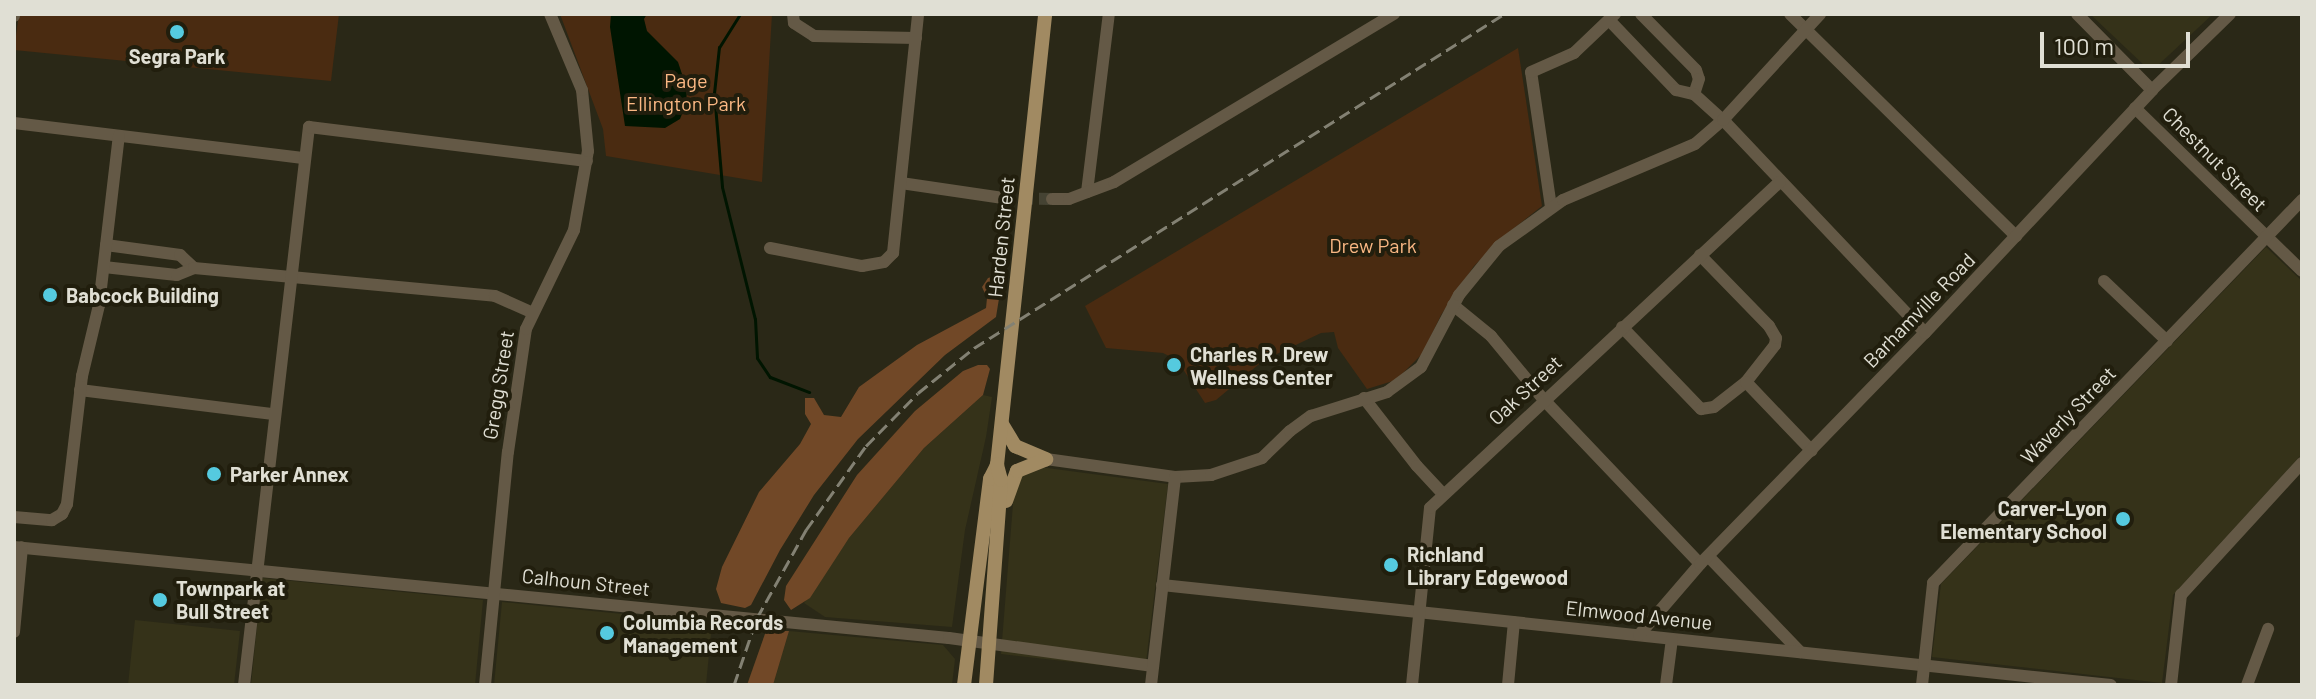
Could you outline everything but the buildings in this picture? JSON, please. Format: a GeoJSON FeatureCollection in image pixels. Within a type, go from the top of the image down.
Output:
{"type":"FeatureCollection","features":[{"type":"Feature","properties":{"kind":"main road","name":"Harden Street"},"geometry":{"type":"LineString","coordinates":[[964,685],[990,479],[997,465],[1045,14]]}},
{"type":"Feature","properties":{"kind":"main road"},"geometry":{"type":"LineString","coordinates":[[1002,423],[1015,446],[1046,459]]}},
{"type":"Feature","properties":{"kind":"main road"},"geometry":{"type":"LineString","coordinates":[[998,528],[1015,474],[1025,465],[1046,459]]}},
{"type":"Feature","properties":{"kind":"main road","name":"Harden Street"},"geometry":{"type":"LineString","coordinates":[[986,685],[1001,480],[997,465]]}},
{"type":"Feature","properties":{"kind":"street","name":"Gregg Street"},"geometry":{"type":"LineString","coordinates":[[485,685],[508,452],[531,312],[574,230],[587,161],[588,127],[582,90],[550,14]]}},
{"type":"Feature","properties":{"kind":"street"},"geometry":{"type":"LineString","coordinates":[[770,248],[862,266],[884,262],[893,253],[918,14]]}},
{"type":"Feature","properties":{"kind":"street"},"geometry":{"type":"LineString","coordinates":[[1087,192],[1109,14]]}},
{"type":"Feature","properties":{"kind":"street"},"geometry":{"type":"LineString","coordinates":[[1052,199],[1069,199],[1114,182],[1394,14]]}},
{"type":"Feature","properties":{"kind":"street"},"geometry":{"type":"LineString","coordinates":[[1641,14],[1696,70],[1699,79],[1694,94]]}},
{"type":"Feature","properties":{"kind":"street"},"geometry":{"type":"LineString","coordinates":[[1790,14],[2016,236]]}},
{"type":"Feature","properties":{"kind":"street"},"geometry":{"type":"LineString","coordinates":[[1046,459],[1175,477],[1240,468],[1262,458],[1311,416],[1387,392],[1421,367],[1453,305],[1499,246],[1551,207],[1695,144],[1723,120],[1820,14]]}},
{"type":"Feature","properties":{"kind":"street","name":"Chestnut Street"},"geometry":{"type":"LineString","coordinates":[[2077,14],[2152,90]]}},
{"type":"Feature","properties":{"kind":"street","name":"Barhamville Road"},"geometry":{"type":"LineString","coordinates":[[1639,635],[1704,560],[1925,333],[2152,90],[2230,14]]}},
{"type":"Feature","properties":{"kind":"street"},"geometry":{"type":"LineString","coordinates":[[1551,207],[1531,72],[1574,53],[1612,17],[1676,90],[1694,94],[1723,120],[1925,333]]}},
{"type":"Feature","properties":{"kind":"street"},"geometry":{"type":"LineString","coordinates":[[794,19],[814,36],[916,38]]}},
{"type":"Feature","properties":{"kind":"street","name":"Chestnut Street"},"geometry":{"type":"LineString","coordinates":[[2135,108],[2302,271]]}},
{"type":"Feature","properties":{"kind":"street"},"geometry":{"type":"LineString","coordinates":[[14,123],[305,158]]}},
{"type":"Feature","properties":{"kind":"street"},"geometry":{"type":"LineString","coordinates":[[244,685],[309,127],[587,161]]}},
{"type":"Feature","properties":{"kind":"street"},"geometry":{"type":"LineString","coordinates":[[14,517],[52,520],[65,510],[80,390],[96,324],[119,136]]}},
{"type":"Feature","properties":{"kind":"street","name":"Oak Street"},"geometry":{"type":"LineString","coordinates":[[1412,685],[1430,508],[1779,182]]}},
{"type":"Feature","properties":{"kind":"street"},"geometry":{"type":"LineString","coordinates":[[901,183],[1003,198]]}},
{"type":"Feature","properties":{"kind":"street","name":"Waverly Street"},"geometry":{"type":"LineString","coordinates":[[1922,685],[1933,583],[2302,200]]}},
{"type":"Feature","properties":{"kind":"street"},"geometry":{"type":"LineString","coordinates":[[106,245],[180,255],[194,268]]}},
{"type":"Feature","properties":{"kind":"street"},"geometry":{"type":"LineString","coordinates":[[1622,327],[1701,409],[1714,407],[1746,382],[1775,345],[1776,338],[1769,326],[1700,255]]}},
{"type":"Feature","properties":{"kind":"street"},"geometry":{"type":"LineString","coordinates":[[104,267],[177,275],[194,268],[495,296],[531,312]]}},
{"type":"Feature","properties":{"kind":"street"},"geometry":{"type":"LineString","coordinates":[[2104,281],[2167,341]]}},
{"type":"Feature","properties":{"kind":"street"},"geometry":{"type":"LineString","coordinates":[[1453,305],[1491,336],[1544,400],[1800,652]]}},
{"type":"Feature","properties":{"kind":"street"},"geometry":{"type":"LineString","coordinates":[[1746,382],[1812,451]]}},
{"type":"Feature","properties":{"kind":"street"},"geometry":{"type":"LineString","coordinates":[[80,390],[274,414]]}},
{"type":"Feature","properties":{"kind":"street"},"geometry":{"type":"LineString","coordinates":[[1364,398],[1443,494]]}},
{"type":"Feature","properties":{"kind":"street"},"geometry":{"type":"LineString","coordinates":[[2171,685],[2181,595],[2302,463]]}},
{"type":"Feature","properties":{"kind":"street"},"geometry":{"type":"LineString","coordinates":[[1151,685],[1175,477]]}},
{"type":"Feature","properties":{"kind":"street"},"geometry":{"type":"LineString","coordinates":[[14,632],[18,547]]}},
{"type":"Feature","properties":{"kind":"street","name":"Calhoun Street"},"geometry":{"type":"LineString","coordinates":[[18,547],[968,640],[1153,666]]}},
{"type":"Feature","properties":{"kind":"street","name":"Elmwood Avenue"},"geometry":{"type":"LineString","coordinates":[[1162,585],[1924,665],[2042,681],[2111,685]]}},
{"type":"Feature","properties":{"kind":"street"},"geometry":{"type":"LineString","coordinates":[[1508,685],[1514,622]]}},
{"type":"Feature","properties":{"kind":"street"},"geometry":{"type":"LineString","coordinates":[[2247,685],[2268,629]]}},
{"type":"Feature","properties":{"kind":"street"},"geometry":{"type":"LineString","coordinates":[[1666,685],[1672,639]]}},
{"type":"Feature","properties":{"kind":"shaded area"},"geometry":{"type":"Polygon","coordinates":[[[611,14],[647,14],[644,19],[647,31],[678,62],[687,89],[686,104],[680,119],[665,128],[625,126],[610,27],[611,14]]]}},
{"type":"Feature","properties":{"kind":"shaded area"},"geometry":{"type":"Polygon","coordinates":[[[2090,14],[2213,14],[2155,68],[2146,67],[2090,14]]]}},
{"type":"Feature","properties":{"kind":"shaded area","name":"Carver-Lyon Elementary School"},"geometry":{"type":"Polygon","coordinates":[[[2266,247],[2302,281],[2302,454],[2173,595],[2162,683],[1932,657],[1941,584],[2266,247]]]}},
{"type":"Feature","properties":{"kind":"shaded area"},"geometry":{"type":"Polygon","coordinates":[[[1003,274],[996,317],[945,355],[858,439],[814,495],[751,605],[745,608],[721,603],[716,589],[722,567],[759,492],[800,444],[811,424],[805,414],[805,398],[814,398],[824,415],[841,417],[859,387],[917,345],[986,308],[987,298],[982,287],[988,278],[1003,274]]]}},
{"type":"Feature","properties":{"kind":"shaded area"},"geometry":{"type":"Polygon","coordinates":[[[987,365],[990,369],[983,395],[924,448],[849,538],[810,598],[791,610],[784,600],[786,586],[857,475],[915,411],[963,371],[987,365]]]}},
{"type":"Feature","properties":{"kind":"shaded area"},"geometry":{"type":"Polygon","coordinates":[[[983,395],[992,397],[965,530],[952,627],[825,617],[804,603],[849,538],[924,448],[983,395]]]}},
{"type":"Feature","properties":{"kind":"shaded area"},"geometry":{"type":"Polygon","coordinates":[[[1032,466],[1168,484],[1145,670],[1001,654],[1015,479],[1032,466]]]}},
{"type":"Feature","properties":{"kind":"shaded area"},"geometry":{"type":"Polygon","coordinates":[[[262,578],[483,600],[475,685],[251,685],[262,578]]]}},
{"type":"Feature","properties":{"kind":"shaded area"},"geometry":{"type":"Polygon","coordinates":[[[502,602],[712,623],[706,685],[494,685],[502,602]]]}},
{"type":"Feature","properties":{"kind":"shaded area"},"geometry":{"type":"Polygon","coordinates":[[[135,620],[240,631],[234,685],[128,685],[135,620]]]}},
{"type":"Feature","properties":{"kind":"shaded area"},"geometry":{"type":"Polygon","coordinates":[[[766,631],[789,631],[773,685],[747,685],[766,631]]]}},
{"type":"Feature","properties":{"kind":"shaded area"},"geometry":{"type":"Polygon","coordinates":[[[789,631],[943,645],[955,659],[952,685],[773,685],[789,631]]]}},
{"type":"Feature","properties":{"kind":"green space","name":"Segra Park"},"geometry":{"type":"Polygon","coordinates":[[[19,14],[339,14],[331,81],[14,50],[19,14]]]}},
{"type":"Feature","properties":{"kind":"green space","name":"Page Ellington Park"},"geometry":{"type":"Polygon","coordinates":[[[560,14],[772,14],[762,182],[606,156],[603,129],[560,14]]]}},
{"type":"Feature","properties":{"kind":"green space","name":"Drew Park"},"geometry":{"type":"Polygon","coordinates":[[[1518,48],[1542,206],[1504,236],[1474,266],[1441,315],[1423,353],[1396,380],[1367,389],[1338,348],[1334,332],[1321,333],[1264,360],[1216,400],[1205,403],[1177,360],[1163,353],[1106,348],[1085,306],[1518,48]]]}},
{"type":"Feature","properties":{"kind":"waterway"},"geometry":{"type":"LineString","coordinates":[[740,14],[719,47],[714,93],[722,187],[755,319],[757,358],[770,377],[809,392]]}},
{"type":"Feature","properties":{"kind":"tunnel"},"geometry":{"type":"LineString","coordinates":[[1003,198],[1052,199]]}},
{"type":"Feature","properties":{"kind":"railway"},"geometry":{"type":"LineString","coordinates":[[734,685],[757,618],[806,530],[866,446],[918,393],[974,348],[1504,14]]}},
{"type":"Feature","properties":{"kind":"place","name":"Segra Park"},"geometry":{"type":"Point","coordinates":[177,32]}},
{"type":"Feature","properties":{"kind":"place","name":"Babcock Building"},"geometry":{"type":"Point","coordinates":[50,295]}},
{"type":"Feature","properties":{"kind":"place","name":"Charles R. Drew Wellness Center"},"geometry":{"type":"Point","coordinates":[1174,365]}},
{"type":"Feature","properties":{"kind":"place","name":"Parker Annex"},"geometry":{"type":"Point","coordinates":[214,474]}},
{"type":"Feature","properties":{"kind":"place","name":"Carver-Lyon Elementary School"},"geometry":{"type":"Point","coordinates":[2123,519]}},
{"type":"Feature","properties":{"kind":"place","name":"Richland Library Edgewood"},"geometry":{"type":"Point","coordinates":[1391,565]}},
{"type":"Feature","properties":{"kind":"place","name":"Townpark at Bull Street"},"geometry":{"type":"Point","coordinates":[160,600]}},
{"type":"Feature","properties":{"kind":"place","name":"Columbia Records Management"},"geometry":{"type":"Point","coordinates":[607,633]}}]}
